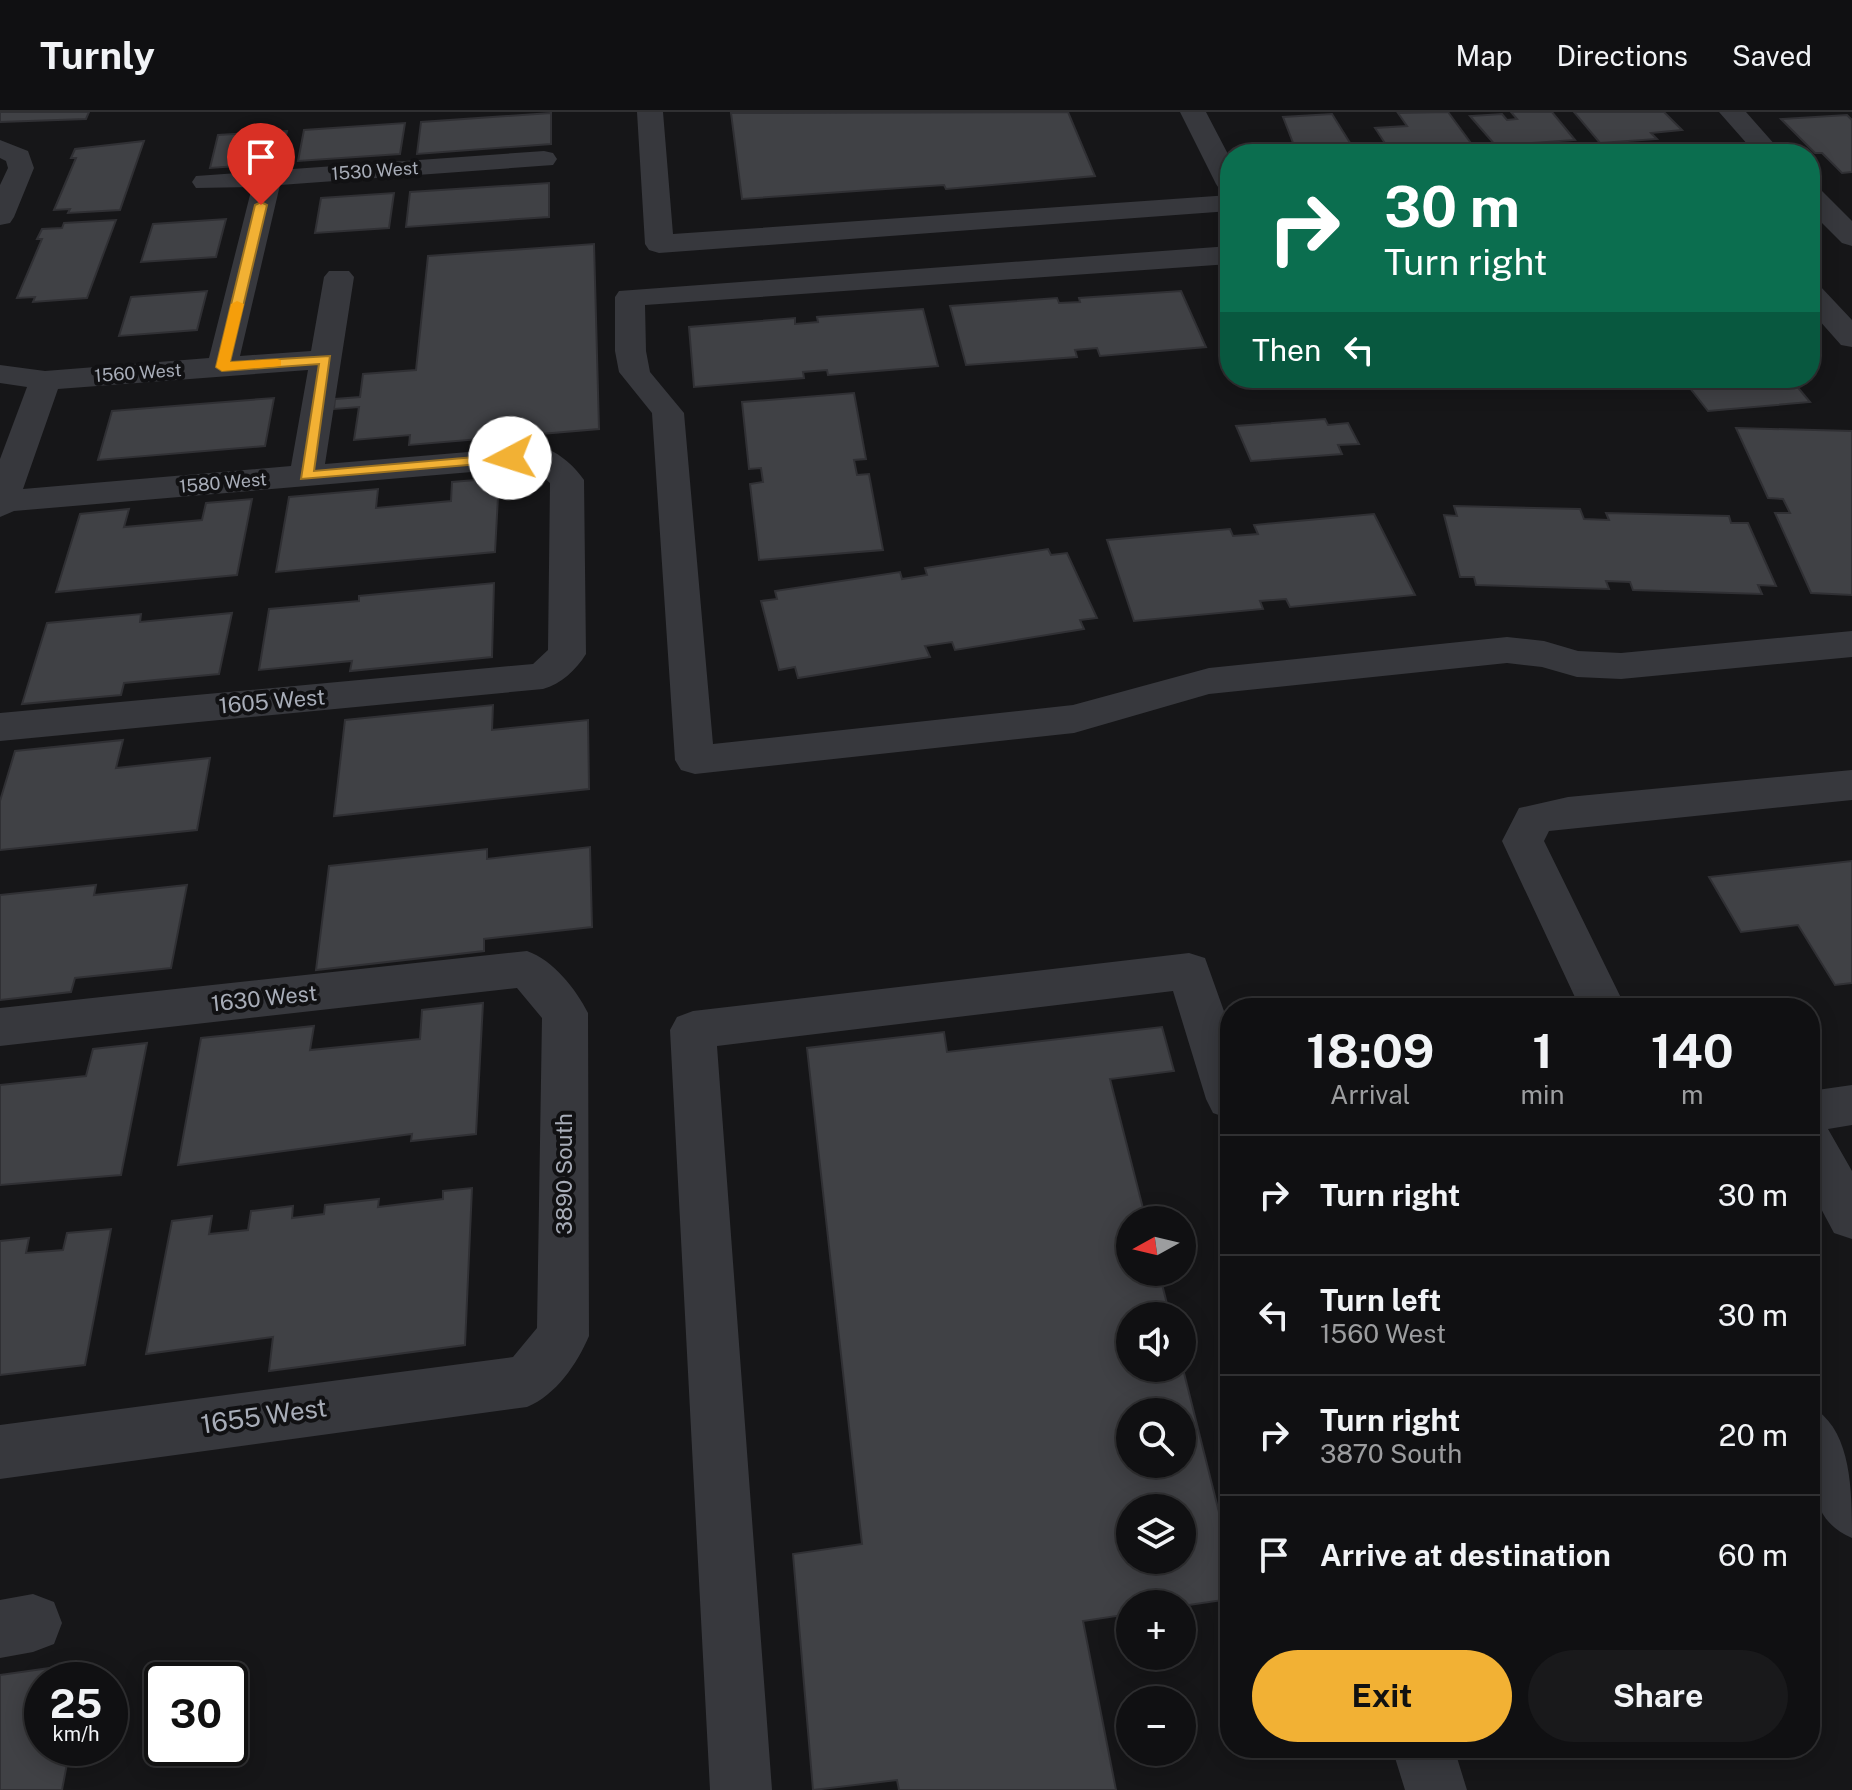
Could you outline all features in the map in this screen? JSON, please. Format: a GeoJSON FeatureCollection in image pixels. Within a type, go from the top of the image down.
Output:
{"type":"FeatureCollection","features":[{"type":"Feature","properties":{"kind":"street"},"geometry":{"type":"LineString","coordinates":[[650,112],[659,244],[1220,204]]}},
{"type":"Feature","properties":{"kind":"street"},"geometry":{"type":"LineString","coordinates":[[1193,112],[1220,165]]}},
{"type":"Feature","properties":{"kind":"street"},"geometry":{"type":"LineString","coordinates":[[1732,112],[1761,144]]}},
{"type":"Feature","properties":{"kind":"street"},"geometry":{"type":"LineString","coordinates":[[0,217],[21,168],[10,152]]}},
{"type":"Feature","properties":{"kind":"street","name":"1530 West"},"geometry":{"type":"LineString","coordinates":[[206,182],[544,159]]}},
{"type":"Feature","properties":{"kind":"street"},"geometry":{"type":"LineString","coordinates":[[222,367],[268,178]]}},
{"type":"Feature","properties":{"kind":"street"},"geometry":{"type":"LineString","coordinates":[[1820,205],[1852,237]]}},
{"type":"Feature","properties":{"kind":"street"},"geometry":{"type":"LineString","coordinates":[[1220,256],[630,297],[633,368],[640,382],[661,397],[668,413],[695,760],[1074,719],[1209,681],[1507,650],[1544,654],[1577,664],[1621,666],[1852,644]]}},
{"type":"Feature","properties":{"kind":"street"},"geometry":{"type":"LineString","coordinates":[[306,476],[339,277]]}},
{"type":"Feature","properties":{"kind":"street"},"geometry":{"type":"LineString","coordinates":[[1820,303],[1852,338]]}},
{"type":"Feature","properties":{"kind":"street","name":"1560 West"},"geometry":{"type":"LineString","coordinates":[[0,374],[45,380],[326,359]]}},
{"type":"Feature","properties":{"kind":"street"},"geometry":{"type":"LineString","coordinates":[[0,361],[45,380],[1,504]]}},
{"type":"Feature","properties":{"kind":"street","name":"1580 West"},"geometry":{"type":"LineString","coordinates":[[1,504],[539,456],[567,480],[567,654],[543,676]]}},
{"type":"Feature","properties":{"kind":"street","name":"1605 West"},"geometry":{"type":"LineString","coordinates":[[0,727],[543,676]]}},
{"type":"Feature","properties":{"kind":"street"},"geometry":{"type":"LineString","coordinates":[[1598,998],[1523,841],[1534,819],[1568,812],[1852,785]]}},
{"type":"Feature","properties":{"kind":"street","name":"1630 West"},"geometry":{"type":"LineString","coordinates":[[0,1027],[527,969]]}},
{"type":"Feature","properties":{"kind":"street","name":"3890 South"},"geometry":{"type":"LineString","coordinates":[[527,969],[565,1013],[563,1336],[527,1381]]}},
{"type":"Feature","properties":{"kind":"street"},"geometry":{"type":"LineString","coordinates":[[741,1790],[693,1030],[1189,971],[1220,1068]]}},
{"type":"Feature","properties":{"kind":"street"},"geometry":{"type":"LineString","coordinates":[[1820,1110],[1852,1105]]}},
{"type":"Feature","properties":{"kind":"street"},"geometry":{"type":"LineString","coordinates":[[1820,1160],[1852,1217]]}},
{"type":"Feature","properties":{"kind":"street","name":"1655 West"},"geometry":{"type":"LineString","coordinates":[[0,1452],[527,1381]]}},
{"type":"Feature","properties":{"kind":"street"},"geometry":{"type":"LineString","coordinates":[[1820,1451],[1852,1510]]}},
{"type":"Feature","properties":{"kind":"street"},"geometry":{"type":"LineString","coordinates":[[1426,1758],[1436,1790]]}},
{"type":"Feature","properties":{"kind":"building"},"geometry":{"type":"Polygon","coordinates":[[[0,112],[89,112],[86,119],[0,122],[0,112]]]}},
{"type":"Feature","properties":{"kind":"building"},"geometry":{"type":"Polygon","coordinates":[[[1068,112],[1095,176],[946,189],[944,185],[742,199],[731,113],[1068,112]]]}},
{"type":"Feature","properties":{"kind":"building"},"geometry":{"type":"Polygon","coordinates":[[[1448,112],[1472,144],[1385,144],[1375,128],[1407,126],[1398,113],[1448,112]]]}},
{"type":"Feature","properties":{"kind":"building"},"geometry":{"type":"Polygon","coordinates":[[[1511,112],[1552,112],[1575,140],[1494,144],[1470,116],[1502,114],[1507,120],[1517,119],[1511,112]]]}},
{"type":"Feature","properties":{"kind":"building"},"geometry":{"type":"Polygon","coordinates":[[[1574,112],[1664,112],[1682,130],[1651,133],[1657,139],[1600,143],[1574,112]]]}},
{"type":"Feature","properties":{"kind":"building"},"geometry":{"type":"Polygon","coordinates":[[[551,113],[551,144],[417,154],[421,122],[551,113]]]}},
{"type":"Feature","properties":{"kind":"building"},"geometry":{"type":"Polygon","coordinates":[[[1332,114],[1351,144],[1293,144],[1283,117],[1332,114]]]}},
{"type":"Feature","properties":{"kind":"building"},"geometry":{"type":"Polygon","coordinates":[[[1847,115],[1852,120],[1852,172],[1842,173],[1820,153],[1820,144],[1806,144],[1781,119],[1847,115]]]}},
{"type":"Feature","properties":{"kind":"building"},"geometry":{"type":"Polygon","coordinates":[[[405,123],[400,154],[298,161],[304,130],[405,123]]]}},
{"type":"Feature","properties":{"kind":"building"},"geometry":{"type":"Polygon","coordinates":[[[287,131],[279,163],[210,168],[218,135],[287,131]]]}},
{"type":"Feature","properties":{"kind":"building"},"geometry":{"type":"Polygon","coordinates":[[[144,141],[120,210],[68,213],[70,209],[54,210],[76,158],[71,158],[75,149],[144,141]]]}},
{"type":"Feature","properties":{"kind":"building"},"geometry":{"type":"Polygon","coordinates":[[[549,183],[549,217],[406,227],[410,192],[549,183]]]}},
{"type":"Feature","properties":{"kind":"building"},"geometry":{"type":"Polygon","coordinates":[[[394,193],[389,228],[315,233],[321,198],[394,193]]]}},
{"type":"Feature","properties":{"kind":"building"},"geometry":{"type":"Polygon","coordinates":[[[226,219],[216,257],[141,262],[153,224],[226,219]]]}},
{"type":"Feature","properties":{"kind":"building"},"geometry":{"type":"Polygon","coordinates":[[[116,220],[87,298],[33,302],[35,297],[17,298],[42,239],[37,239],[42,229],[62,228],[64,223],[116,220]]]}},
{"type":"Feature","properties":{"kind":"building"},"geometry":{"type":"Polygon","coordinates":[[[594,244],[599,429],[409,445],[410,435],[354,440],[359,407],[334,409],[335,399],[360,397],[363,374],[416,370],[428,256],[594,244]]]}},
{"type":"Feature","properties":{"kind":"building"},"geometry":{"type":"Polygon","coordinates":[[[207,291],[197,330],[119,336],[131,297],[207,291]]]}},
{"type":"Feature","properties":{"kind":"building"},"geometry":{"type":"Polygon","coordinates":[[[1181,291],[1206,347],[1100,356],[1097,348],[1075,350],[1077,357],[966,365],[950,306],[1057,298],[1059,303],[1080,302],[1079,298],[1181,291]]]}},
{"type":"Feature","properties":{"kind":"building"},"geometry":{"type":"Polygon","coordinates":[[[923,309],[938,366],[828,375],[827,370],[803,372],[804,378],[694,387],[689,327],[795,318],[795,324],[818,322],[817,317],[923,309]]]}},
{"type":"Feature","properties":{"kind":"building"},"geometry":{"type":"Polygon","coordinates":[[[1690,388],[1798,388],[1810,402],[1708,411],[1690,388]]]}},
{"type":"Feature","properties":{"kind":"building"},"geometry":{"type":"Polygon","coordinates":[[[854,393],[866,459],[854,460],[857,475],[869,474],[883,550],[759,560],[750,484],[763,482],[761,468],[749,469],[742,402],[854,393]]]}},
{"type":"Feature","properties":{"kind":"building"},"geometry":{"type":"Polygon","coordinates":[[[274,398],[265,446],[98,460],[112,411],[274,398]]]}},
{"type":"Feature","properties":{"kind":"building"},"geometry":{"type":"Polygon","coordinates":[[[1325,419],[1328,425],[1348,423],[1359,444],[1338,445],[1342,454],[1251,461],[1236,426],[1325,419]]]}},
{"type":"Feature","properties":{"kind":"building"},"geometry":{"type":"Polygon","coordinates":[[[1736,428],[1852,431],[1852,595],[1811,593],[1775,513],[1790,513],[1783,499],[1768,498],[1736,428]]]}},
{"type":"Feature","properties":{"kind":"building"},"geometry":{"type":"Polygon","coordinates":[[[499,478],[495,552],[276,572],[289,497],[378,489],[376,508],[451,501],[452,482],[499,478]]]}},
{"type":"Feature","properties":{"kind":"building"},"geometry":{"type":"Polygon","coordinates":[[[252,499],[237,575],[56,592],[80,514],[129,509],[124,527],[202,520],[206,503],[252,499]]]}},
{"type":"Feature","properties":{"kind":"building"},"geometry":{"type":"Polygon","coordinates":[[[1454,506],[1580,509],[1584,519],[1609,520],[1606,513],[1729,516],[1731,523],[1748,523],[1776,586],[1758,585],[1762,594],[1633,590],[1630,582],[1606,581],[1609,589],[1476,585],[1474,577],[1460,577],[1444,515],[1457,516],[1454,506]]]}},
{"type":"Feature","properties":{"kind":"building"},"geometry":{"type":"Polygon","coordinates":[[[1374,514],[1415,595],[1290,607],[1286,599],[1260,601],[1263,609],[1134,621],[1107,540],[1230,529],[1233,536],[1258,534],[1254,525],[1374,514]]]}},
{"type":"Feature","properties":{"kind":"building"},"geometry":{"type":"Polygon","coordinates":[[[1048,549],[1051,555],[1067,553],[1097,618],[1080,620],[1084,629],[955,650],[952,642],[925,646],[930,657],[798,678],[795,667],[779,670],[761,601],[777,599],[775,591],[900,572],[902,579],[927,575],[925,568],[1048,549]]]}},
{"type":"Feature","properties":{"kind":"building"},"geometry":{"type":"Polygon","coordinates":[[[494,583],[492,657],[350,671],[352,661],[259,670],[269,609],[359,601],[359,596],[494,583]]]}},
{"type":"Feature","properties":{"kind":"building"},"geometry":{"type":"Polygon","coordinates":[[[232,613],[219,674],[124,683],[121,695],[22,704],[47,623],[141,614],[140,622],[232,613]]]}},
{"type":"Feature","properties":{"kind":"building"},"geometry":{"type":"Polygon","coordinates":[[[493,705],[492,730],[588,720],[589,789],[334,816],[345,720],[493,705]]]}},
{"type":"Feature","properties":{"kind":"building"},"geometry":{"type":"Polygon","coordinates":[[[123,740],[116,768],[210,758],[197,830],[0,850],[0,801],[15,751],[123,740]]]}},
{"type":"Feature","properties":{"kind":"building"},"geometry":{"type":"Polygon","coordinates":[[[590,847],[592,927],[484,939],[484,951],[316,970],[329,866],[487,849],[487,859],[590,847]]]}},
{"type":"Feature","properties":{"kind":"building"},"geometry":{"type":"Polygon","coordinates":[[[1852,861],[1852,983],[1835,985],[1798,925],[1741,932],[1709,877],[1852,861]]]}},
{"type":"Feature","properties":{"kind":"building"},"geometry":{"type":"Polygon","coordinates":[[[96,885],[94,895],[187,885],[171,968],[75,978],[71,992],[0,1000],[0,895],[96,885]]]}},
{"type":"Feature","properties":{"kind":"building"},"geometry":{"type":"Polygon","coordinates":[[[483,1003],[476,1134],[411,1141],[412,1134],[178,1165],[201,1038],[314,1026],[310,1050],[420,1039],[422,1010],[483,1003]]]}},
{"type":"Feature","properties":{"kind":"building"},"geometry":{"type":"Polygon","coordinates":[[[1162,1027],[1174,1071],[1110,1079],[1142,1206],[1116,1206],[1116,1286],[1162,1286],[1166,1302],[1116,1302],[1116,1382],[1186,1382],[1190,1398],[1116,1398],[1116,1478],[1196,1478],[1196,1421],[1220,1516],[1220,1600],[1196,1604],[1196,1590],[1116,1590],[1116,1616],[1083,1621],[1116,1790],[899,1790],[897,1780],[813,1790],[793,1554],[862,1544],[807,1048],[944,1032],[947,1052],[1162,1027]]]}},
{"type":"Feature","properties":{"kind":"building"},"geometry":{"type":"Polygon","coordinates":[[[147,1043],[121,1175],[0,1185],[0,1085],[86,1076],[93,1049],[147,1043]]]}},
{"type":"Feature","properties":{"kind":"building"},"geometry":{"type":"Polygon","coordinates":[[[472,1188],[465,1345],[269,1371],[273,1337],[146,1354],[172,1221],[212,1216],[209,1234],[248,1230],[251,1211],[293,1206],[292,1218],[324,1214],[325,1205],[379,1199],[378,1207],[443,1199],[443,1191],[472,1188]]]}},
{"type":"Feature","properties":{"kind":"building"},"geometry":{"type":"Polygon","coordinates":[[[111,1229],[85,1365],[0,1375],[0,1241],[29,1238],[26,1253],[63,1250],[67,1233],[111,1229]]]}},
{"type":"Feature","properties":{"kind":"building"},"geometry":{"type":"Polygon","coordinates":[[[24,1672],[24,1766],[67,1766],[62,1790],[0,1790],[0,1675],[24,1672]]]}},
{"type":"Feature","properties":{"kind":"slow traffic"},"geometry":{"type":"LineString","coordinates":[[237,304],[222,367],[277,363]]}},
{"type":"Feature","properties":{"kind":"route"},"geometry":{"type":"LineString","coordinates":[[261,205],[222,367],[326,359],[306,476],[510,458]]}}]}
